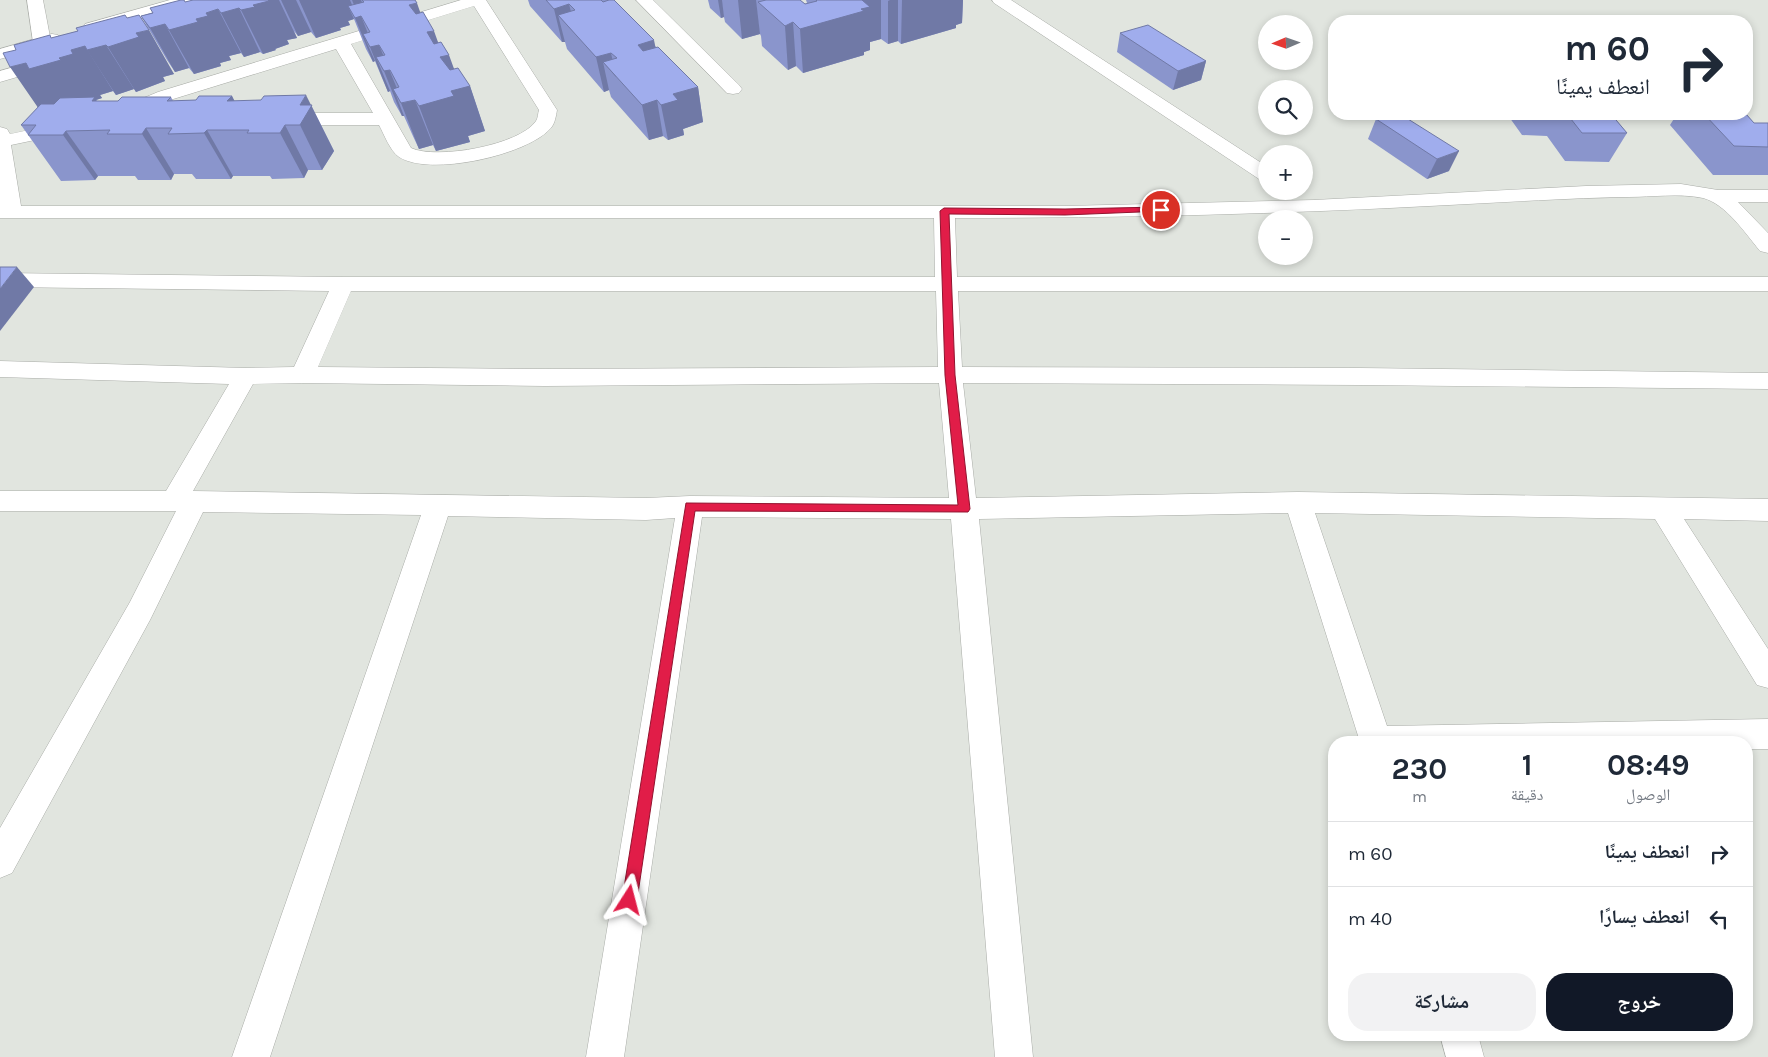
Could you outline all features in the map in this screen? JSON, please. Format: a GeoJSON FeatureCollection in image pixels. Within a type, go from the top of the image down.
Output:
{"type":"FeatureCollection","features":[{"type":"Feature","properties":{"kind":"street"},"geometry":{"type":"LineString","coordinates":[[35,0],[42,42]]}},
{"type":"Feature","properties":{"kind":"street"},"geometry":{"type":"LineString","coordinates":[[0,54],[188,0]]}},
{"type":"Feature","properties":{"kind":"street"},"geometry":{"type":"LineString","coordinates":[[156,120],[116,118],[164,96],[478,0],[548,110],[544,124],[519,142],[479,154],[422,160],[411,158],[404,152],[341,42]]}},
{"type":"Feature","properties":{"kind":"street"},"geometry":{"type":"LineString","coordinates":[[644,0],[733,89]]}},
{"type":"Feature","properties":{"kind":"street"},"geometry":{"type":"LineString","coordinates":[[1000,0],[1258,170]]}},
{"type":"Feature","properties":{"kind":"street"},"geometry":{"type":"LineString","coordinates":[[0,77],[63,58]]}},
{"type":"Feature","properties":{"kind":"street"},"geometry":{"type":"LineString","coordinates":[[266,119],[385,118]]}},
{"type":"Feature","properties":{"kind":"street"},"geometry":{"type":"LineString","coordinates":[[88,124],[1,137],[6,212],[1065,212],[1314,206],[1645,190],[1680,190],[1715,196],[1768,196]]}},
{"type":"Feature","properties":{"kind":"street"},"geometry":{"type":"LineString","coordinates":[[1715,196],[1736,211],[1768,246]]}},
{"type":"Feature","properties":{"kind":"street"},"geometry":{"type":"LineString","coordinates":[[1305,200],[1314,206]]}},
{"type":"Feature","properties":{"kind":"street"},"geometry":{"type":"LineString","coordinates":[[944,211],[950,375],[1014,1057]]}},
{"type":"Feature","properties":{"kind":"street"},"geometry":{"type":"LineString","coordinates":[[0,280],[344,284],[1768,284]]}},
{"type":"Feature","properties":{"kind":"street"},"geometry":{"type":"LineString","coordinates":[[302,375],[344,284]]}},
{"type":"Feature","properties":{"kind":"street"},"geometry":{"type":"LineString","coordinates":[[0,369],[246,376],[664,378],[950,375],[1341,376],[1768,381]]}},
{"type":"Feature","properties":{"kind":"street"},"geometry":{"type":"LineString","coordinates":[[0,861],[140,611],[184,501],[246,376]]}},
{"type":"Feature","properties":{"kind":"street"},"geometry":{"type":"LineString","coordinates":[[0,501],[184,501],[646,509],[690,506],[964,509],[1298,502],[1768,510]]}},
{"type":"Feature","properties":{"kind":"street"},"geometry":{"type":"LineString","coordinates":[[1298,502],[1374,736]]}},
{"type":"Feature","properties":{"kind":"street"},"geometry":{"type":"LineString","coordinates":[[251,1057],[438,506]]}},
{"type":"Feature","properties":{"kind":"street"},"geometry":{"type":"LineString","coordinates":[[605,1057],[690,506]]}},
{"type":"Feature","properties":{"kind":"street"},"geometry":{"type":"LineString","coordinates":[[1663,508],[1768,675]]}},
{"type":"Feature","properties":{"kind":"street"},"geometry":{"type":"LineString","coordinates":[[1670,736],[1768,734]]}},
{"type":"Feature","properties":{"kind":"street"},"geometry":{"type":"LineString","coordinates":[[1460,1041],[1465,1057]]}},
{"type":"Feature","properties":{"kind":"building"},"geometry":{"type":"Polygon","coordinates":[[[181,0],[185,2],[193,0],[269,1],[241,10],[239,8],[221,13],[218,9],[206,13],[208,16],[196,19],[198,22],[169,30],[165,24],[150,28],[141,16],[153,13],[150,8],[181,0]]]}},
{"type":"Feature","properties":{"kind":"building"},"geometry":{"type":"Polygon","coordinates":[[[362,0],[415,0],[417,3],[409,5],[416,14],[423,12],[434,31],[427,32],[434,44],[441,42],[449,55],[440,57],[450,70],[458,68],[470,86],[451,91],[454,96],[419,106],[415,100],[401,103],[393,89],[399,87],[390,70],[384,71],[376,57],[385,55],[379,45],[370,47],[363,34],[370,32],[361,16],[355,18],[348,6],[364,2],[362,0]]]}},
{"type":"Feature","properties":{"kind":"building"},"geometry":{"type":"Polygon","coordinates":[[[546,0],[601,0],[603,2],[614,0],[654,40],[638,45],[643,51],[658,47],[698,87],[673,94],[678,100],[661,105],[657,100],[642,105],[603,62],[617,58],[611,53],[596,57],[558,15],[575,10],[569,4],[554,9],[546,0]]]}},
{"type":"Feature","properties":{"kind":"building"},"geometry":{"type":"Polygon","coordinates":[[[766,0],[800,0],[805,4],[816,0],[862,0],[870,7],[861,9],[864,11],[800,29],[793,22],[785,26],[758,2],[766,0]]]}},
{"type":"Feature","properties":{"kind":"building"},"geometry":{"type":"Polygon","coordinates":[[[125,15],[127,18],[139,15],[149,30],[136,33],[139,37],[108,47],[106,45],[87,50],[85,46],[71,50],[73,54],[59,58],[61,60],[29,69],[26,63],[10,67],[3,53],[16,50],[14,45],[50,35],[51,38],[78,31],[76,28],[125,15]]]}},
{"type":"Feature","properties":{"kind":"building"},"geometry":{"type":"Polygon","coordinates":[[[1148,25],[1206,61],[1178,71],[1120,33],[1148,25]]]}},
{"type":"Feature","properties":{"kind":"building"},"geometry":{"type":"Polygon","coordinates":[[[306,95],[300,105],[312,105],[300,125],[285,125],[280,133],[247,133],[249,130],[207,130],[204,133],[168,134],[172,128],[146,128],[142,134],[107,134],[110,130],[66,131],[63,135],[28,135],[36,125],[21,125],[41,104],[54,104],[60,98],[95,97],[92,101],[118,101],[122,97],[171,97],[167,101],[196,100],[199,96],[232,96],[227,101],[261,100],[264,96],[306,95]]]}},
{"type":"Feature","properties":{"kind":"building"},"geometry":{"type":"Polygon","coordinates":[[[1378,120],[1410,120],[1459,151],[1437,159],[1378,120]]]}},
{"type":"Feature","properties":{"kind":"building"},"geometry":{"type":"Polygon","coordinates":[[[1572,120],[1616,120],[1627,133],[1582,133],[1572,120]]]}},
{"type":"Feature","properties":{"kind":"building"},"geometry":{"type":"Polygon","coordinates":[[[1710,120],[1751,120],[1754,123],[1768,123],[1768,147],[1734,146],[1710,120]]]}},
{"type":"Feature","properties":{"kind":"building"},"geometry":{"type":"Polygon","coordinates":[[[0,267],[17,267],[0,289],[0,267]]]}},
{"type":"Feature","properties":{"kind":"route"},"geometry":{"type":"LineString","coordinates":[[629,900],[690,506],[964,509],[950,375],[944,211],[1065,212],[1161,210]]}}]}
